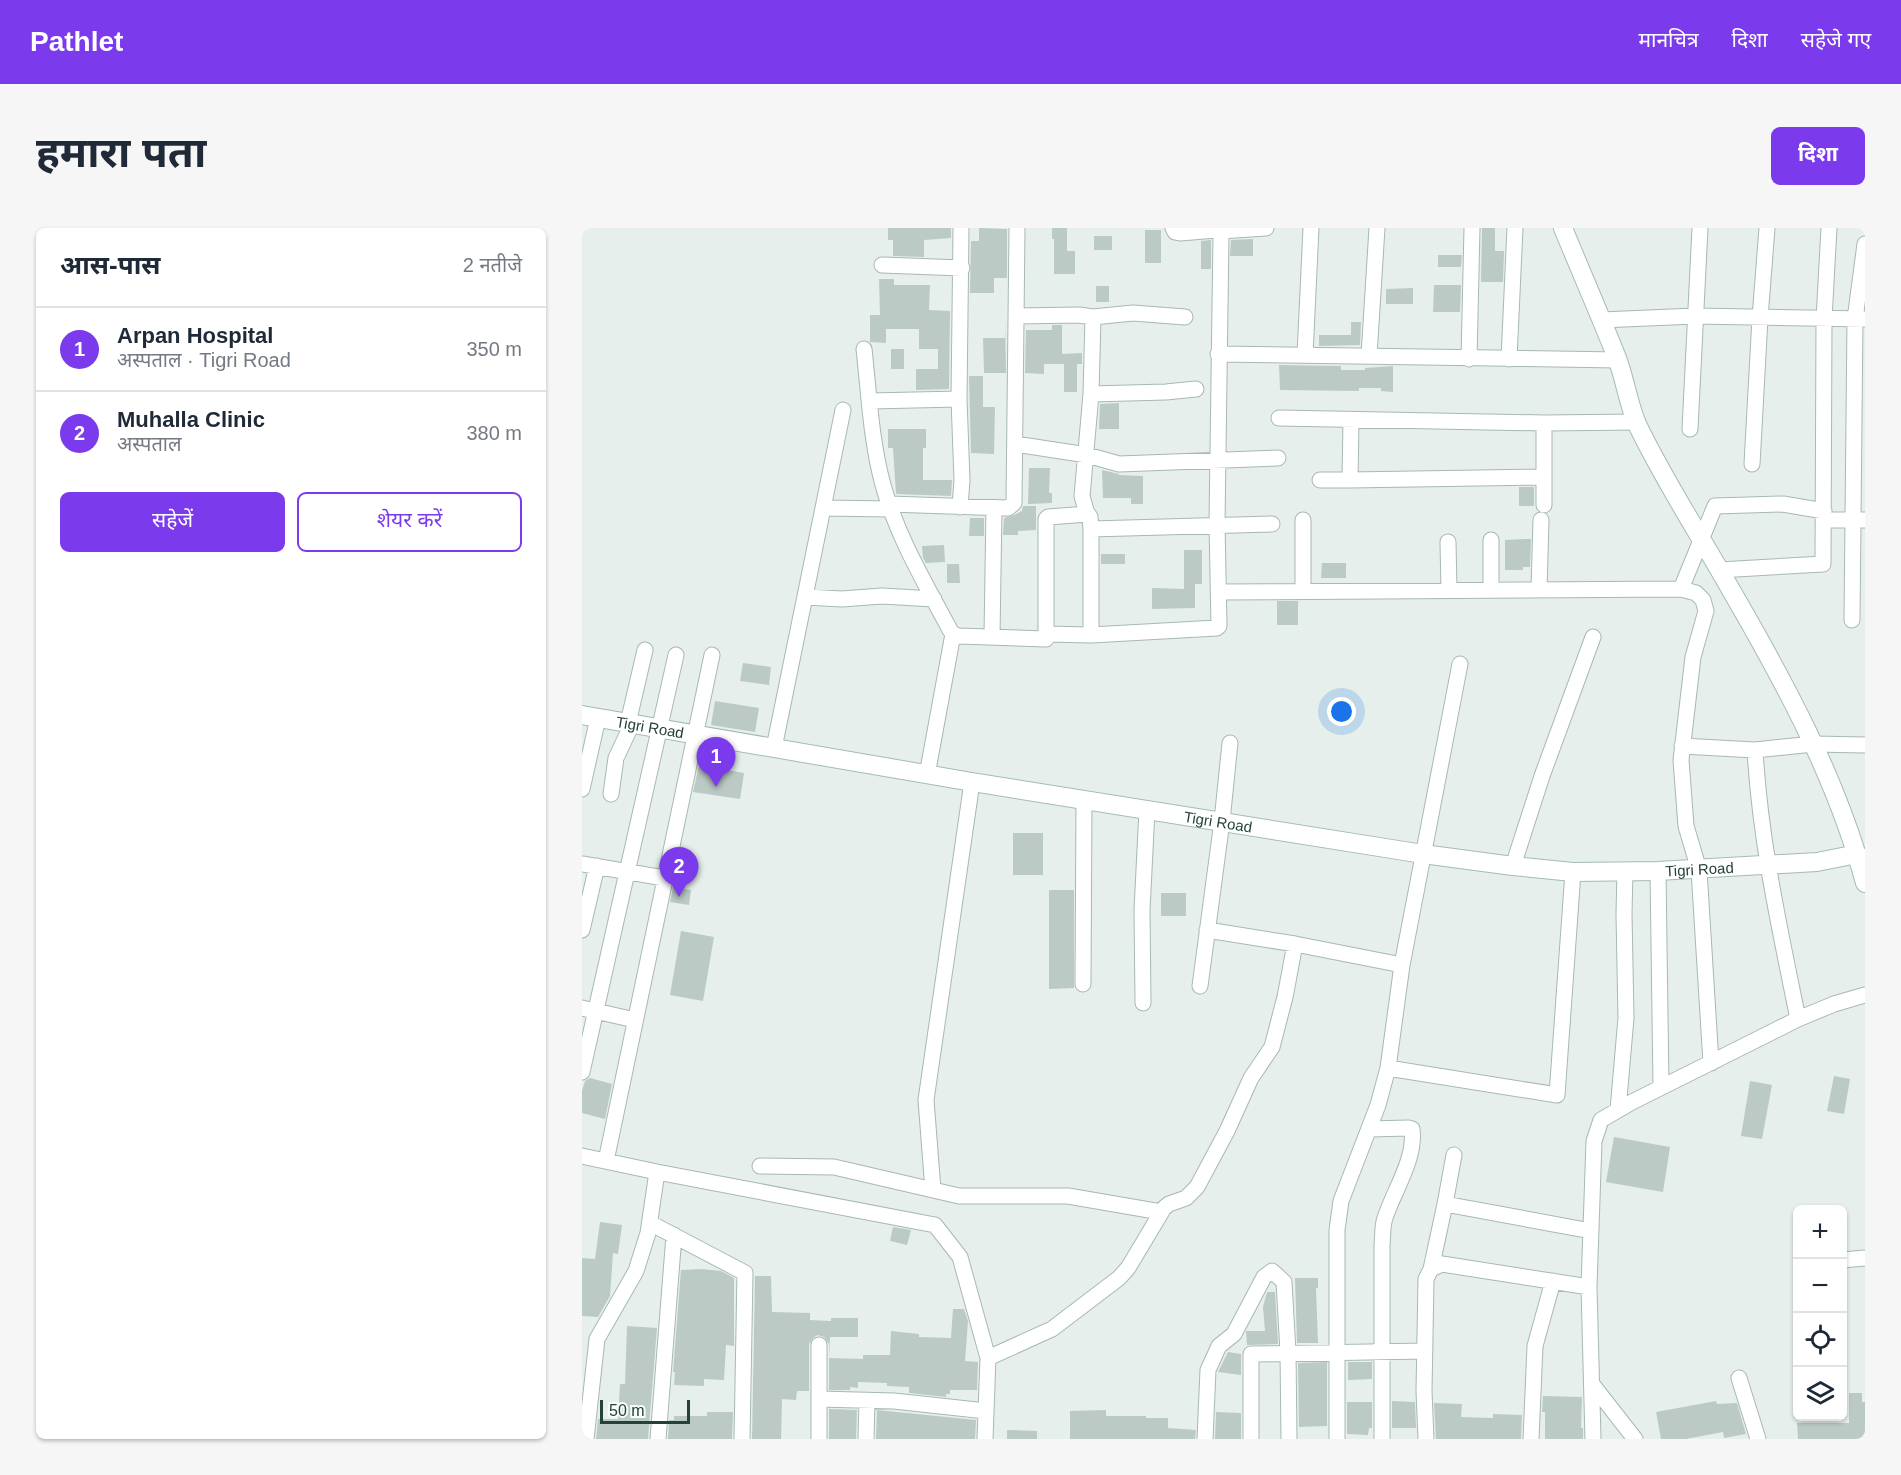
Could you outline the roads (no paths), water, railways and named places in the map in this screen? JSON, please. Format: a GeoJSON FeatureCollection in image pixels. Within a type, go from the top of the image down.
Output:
{"type":"FeatureCollection","features":[{"type":"Feature","properties":{"kind":"street"},"geometry":{"type":"LineString","coordinates":[[960,507],[962,480],[959,399],[961,228]]}},
{"type":"Feature","properties":{"kind":"street"},"geometry":{"type":"LineString","coordinates":[[823,508],[1008,508],[1014,503],[1017,228]]}},
{"type":"Feature","properties":{"kind":"street"},"geometry":{"type":"LineString","coordinates":[[1173,228],[1174,232],[1180,233],[1266,228]]}},
{"type":"Feature","properties":{"kind":"street"},"geometry":{"type":"LineString","coordinates":[[1305,355],[1311,228]]}},
{"type":"Feature","properties":{"kind":"street"},"geometry":{"type":"LineString","coordinates":[[1370,356],[1377,228]]}},
{"type":"Feature","properties":{"kind":"street"},"geometry":{"type":"LineString","coordinates":[[1469,359],[1472,228]]}},
{"type":"Feature","properties":{"kind":"street"},"geometry":{"type":"LineString","coordinates":[[1509,359],[1515,228]]}},
{"type":"Feature","properties":{"kind":"street"},"geometry":{"type":"LineString","coordinates":[[1563,228],[1618,360],[1637,422],[1701,542],[1785,686],[1861,854],[1865,883]]}},
{"type":"Feature","properties":{"kind":"street"},"geometry":{"type":"LineString","coordinates":[[1690,429],[1700,228]]}},
{"type":"Feature","properties":{"kind":"street"},"geometry":{"type":"LineString","coordinates":[[1752,464],[1767,228]]}},
{"type":"Feature","properties":{"kind":"street"},"geometry":{"type":"LineString","coordinates":[[1719,570],[1823,564],[1824,319],[1829,228]]}},
{"type":"Feature","properties":{"kind":"street"},"geometry":{"type":"LineString","coordinates":[[1046,634],[1091,634],[1217,628],[1219,626],[1216,524],[1220,231]]}},
{"type":"Feature","properties":{"kind":"street"},"geometry":{"type":"LineString","coordinates":[[1852,620],[1859,520],[1860,319],[1865,244]]}},
{"type":"Feature","properties":{"kind":"street"},"geometry":{"type":"LineString","coordinates":[[882,265],[962,268]]}},
{"type":"Feature","properties":{"kind":"street"},"geometry":{"type":"LineString","coordinates":[[1017,316],[1079,315],[1093,317],[1133,314],[1185,317]]}},
{"type":"Feature","properties":{"kind":"street"},"geometry":{"type":"LineString","coordinates":[[1601,320],[1695,316],[1860,319]]}},
{"type":"Feature","properties":{"kind":"street"},"geometry":{"type":"LineString","coordinates":[[1091,634],[1091,529],[1090,517],[1082,496],[1091,394],[1093,317]]}},
{"type":"Feature","properties":{"kind":"street"},"geometry":{"type":"LineString","coordinates":[[864,349],[878,464],[890,507],[898,531],[953,634],[927,775]]}},
{"type":"Feature","properties":{"kind":"street"},"geometry":{"type":"LineString","coordinates":[[1218,354],[1618,360]]}},
{"type":"Feature","properties":{"kind":"street"},"geometry":{"type":"LineString","coordinates":[[1091,394],[1196,389]]}},
{"type":"Feature","properties":{"kind":"street"},"geometry":{"type":"LineString","coordinates":[[870,401],[959,399]]}},
{"type":"Feature","properties":{"kind":"street"},"geometry":{"type":"LineString","coordinates":[[774,748],[843,410]]}},
{"type":"Feature","properties":{"kind":"street"},"geometry":{"type":"LineString","coordinates":[[1279,418],[1544,423],[1637,422]]}},
{"type":"Feature","properties":{"kind":"street"},"geometry":{"type":"LineString","coordinates":[[1350,480],[1351,420]]}},
{"type":"Feature","properties":{"kind":"street"},"geometry":{"type":"LineString","coordinates":[[1539,590],[1544,423]]}},
{"type":"Feature","properties":{"kind":"street"},"geometry":{"type":"LineString","coordinates":[[1015,444],[1087,455],[1119,464],[1278,458]]}},
{"type":"Feature","properties":{"kind":"street"},"geometry":{"type":"LineString","coordinates":[[1320,480],[1544,477]]}},
{"type":"Feature","properties":{"kind":"street"},"geometry":{"type":"LineString","coordinates":[[1681,589],[1715,506],[1783,504],[1824,516],[1859,520]]}},
{"type":"Feature","properties":{"kind":"street"},"geometry":{"type":"LineString","coordinates":[[992,636],[994,508]]}},
{"type":"Feature","properties":{"kind":"street"},"geometry":{"type":"LineString","coordinates":[[953,634],[1046,639],[1046,519],[1087,514]]}},
{"type":"Feature","properties":{"kind":"street"},"geometry":{"type":"LineString","coordinates":[[1303,520],[1303,591]]}},
{"type":"Feature","properties":{"kind":"street"},"geometry":{"type":"LineString","coordinates":[[1091,529],[1272,524]]}},
{"type":"Feature","properties":{"kind":"street"},"geometry":{"type":"LineString","coordinates":[[1491,540],[1491,590]]}},
{"type":"Feature","properties":{"kind":"street"},"geometry":{"type":"LineString","coordinates":[[1448,542],[1449,590]]}},
{"type":"Feature","properties":{"kind":"street"},"geometry":{"type":"LineString","coordinates":[[1218,592],[1681,589],[1696,593],[1703,600],[1706,611],[1693,657],[1682,746],[1682,777],[1685,817],[1699,870],[1711,1063]]}},
{"type":"Feature","properties":{"kind":"street"},"geometry":{"type":"LineString","coordinates":[[805,597],[842,599],[882,596],[934,599]]}},
{"type":"Feature","properties":{"kind":"street"},"geometry":{"type":"LineString","coordinates":[[1513,866],[1542,776],[1593,637]]}},
{"type":"Feature","properties":{"kind":"street"},"geometry":{"type":"LineString","coordinates":[[611,794],[616,758],[630,723],[645,651]]}},
{"type":"Feature","properties":{"kind":"street"},"geometry":{"type":"LineString","coordinates":[[582,1072],[589,1010],[628,872],[676,655]]}},
{"type":"Feature","properties":{"kind":"street"},"geometry":{"type":"LineString","coordinates":[[606,1161],[712,655]]}},
{"type":"Feature","properties":{"kind":"street"},"geometry":{"type":"LineString","coordinates":[[1337,1439],[1337,1219],[1341,1201],[1369,1129],[1388,1068],[1402,965],[1460,664]]}},
{"type":"Feature","properties":{"kind":"street"},"geometry":{"type":"LineString","coordinates":[[582,789],[590,716]]}},
{"type":"Feature","properties":{"kind":"street","name":"Tigri Road"},"geometry":{"type":"LineString","coordinates":[[590,716],[927,775],[1423,854],[1513,866],[1573,872],[1699,870],[1816,862],[1861,854]]}},
{"type":"Feature","properties":{"kind":"street"},"geometry":{"type":"LineString","coordinates":[[1200,986],[1230,743]]}},
{"type":"Feature","properties":{"kind":"street"},"geometry":{"type":"LineString","coordinates":[[1682,746],[1755,750],[1813,744],[1865,745]]}},
{"type":"Feature","properties":{"kind":"street"},"geometry":{"type":"LineString","coordinates":[[1755,750],[1759,806],[1768,866],[1798,1019]]}},
{"type":"Feature","properties":{"kind":"street"},"geometry":{"type":"LineString","coordinates":[[933,1190],[926,1100],[972,782]]}},
{"type":"Feature","properties":{"kind":"street"},"geometry":{"type":"LineString","coordinates":[[1083,984],[1084,800]]}},
{"type":"Feature","properties":{"kind":"street"},"geometry":{"type":"LineString","coordinates":[[1143,1003],[1142,910],[1146,810]]}},
{"type":"Feature","properties":{"kind":"street"},"geometry":{"type":"LineString","coordinates":[[582,930],[589,865],[664,878]]}},
{"type":"Feature","properties":{"kind":"street"},"geometry":{"type":"LineString","coordinates":[[1618,1110],[1627,1009],[1625,871]]}},
{"type":"Feature","properties":{"kind":"street"},"geometry":{"type":"LineString","coordinates":[[1658,871],[1661,1087]]}},
{"type":"Feature","properties":{"kind":"street"},"geometry":{"type":"LineString","coordinates":[[1388,1068],[1557,1095],[1573,872]]}},
{"type":"Feature","properties":{"kind":"street"},"geometry":{"type":"LineString","coordinates":[[1207,930],[1402,965]]}},
{"type":"Feature","properties":{"kind":"street"},"geometry":{"type":"LineString","coordinates":[[988,1358],[1052,1329],[1119,1278],[1128,1268],[1161,1212],[1169,1204],[1186,1198],[1197,1186],[1227,1131],[1251,1078],[1272,1047],[1295,944]]}},
{"type":"Feature","properties":{"kind":"street"},"geometry":{"type":"LineString","coordinates":[[1593,1439],[1589,1287],[1595,1132],[1601,1120],[1661,1087],[1798,1019],[1834,1004],[1865,995]]}},
{"type":"Feature","properties":{"kind":"street"},"geometry":{"type":"LineString","coordinates":[[589,1010],[635,1020]]}},
{"type":"Feature","properties":{"kind":"street"},"geometry":{"type":"LineString","coordinates":[[1369,1129],[1409,1128],[1412,1129],[1413,1134],[1408,1161],[1384,1220],[1382,1439]]}},
{"type":"Feature","properties":{"kind":"street"},"geometry":{"type":"LineString","coordinates":[[1426,1439],[1426,1279],[1431,1269],[1454,1155]]}},
{"type":"Feature","properties":{"kind":"street"},"geometry":{"type":"LineString","coordinates":[[582,1156],[935,1226],[960,1257],[988,1358],[985,1439]]}},
{"type":"Feature","properties":{"kind":"street"},"geometry":{"type":"LineString","coordinates":[[760,1166],[834,1167],[959,1196],[1068,1196],[1161,1212]]}},
{"type":"Feature","properties":{"kind":"street"},"geometry":{"type":"LineString","coordinates":[[585,1439],[597,1339],[636,1271],[650,1223],[657,1172]]}},
{"type":"Feature","properties":{"kind":"street"},"geometry":{"type":"LineString","coordinates":[[1445,1204],[1591,1231]]}},
{"type":"Feature","properties":{"kind":"street"},"geometry":{"type":"LineString","coordinates":[[650,1223],[745,1273],[742,1439]]}},
{"type":"Feature","properties":{"kind":"street"},"geometry":{"type":"LineString","coordinates":[[658,1439],[674,1235]]}},
{"type":"Feature","properties":{"kind":"street"},"geometry":{"type":"LineString","coordinates":[[1847,1260],[1865,1258]]}},
{"type":"Feature","properties":{"kind":"street"},"geometry":{"type":"LineString","coordinates":[[1431,1269],[1442,1264],[1589,1287]]}},
{"type":"Feature","properties":{"kind":"street"},"geometry":{"type":"LineString","coordinates":[[1205,1439],[1208,1370],[1219,1346],[1234,1334],[1264,1277],[1272,1271],[1284,1282],[1289,1439]]}},
{"type":"Feature","properties":{"kind":"street"},"geometry":{"type":"LineString","coordinates":[[1531,1439],[1535,1346],[1553,1281]]}},
{"type":"Feature","properties":{"kind":"street"},"geometry":{"type":"LineString","coordinates":[[819,1345],[819,1439]]}},
{"type":"Feature","properties":{"kind":"street"},"geometry":{"type":"LineString","coordinates":[[1251,1439],[1251,1354],[1425,1351]]}},
{"type":"Feature","properties":{"kind":"street"},"geometry":{"type":"LineString","coordinates":[[1739,1378],[1758,1439]]}},
{"type":"Feature","properties":{"kind":"street"},"geometry":{"type":"LineString","coordinates":[[1592,1384],[1635,1439]]}},
{"type":"Feature","properties":{"kind":"street"},"geometry":{"type":"LineString","coordinates":[[819,1399],[894,1401],[986,1411]]}},
{"type":"Feature","properties":{"kind":"street"},"geometry":{"type":"LineString","coordinates":[[866,1439],[867,1401]]}},
{"type":"Feature","properties":{"kind":"place","name":"Arpan Hospital"},"geometry":{"type":"Point","coordinates":[716,787]}},
{"type":"Feature","properties":{"kind":"place","name":"Muhalla Clinic"},"geometry":{"type":"Point","coordinates":[679,897]}}]}
